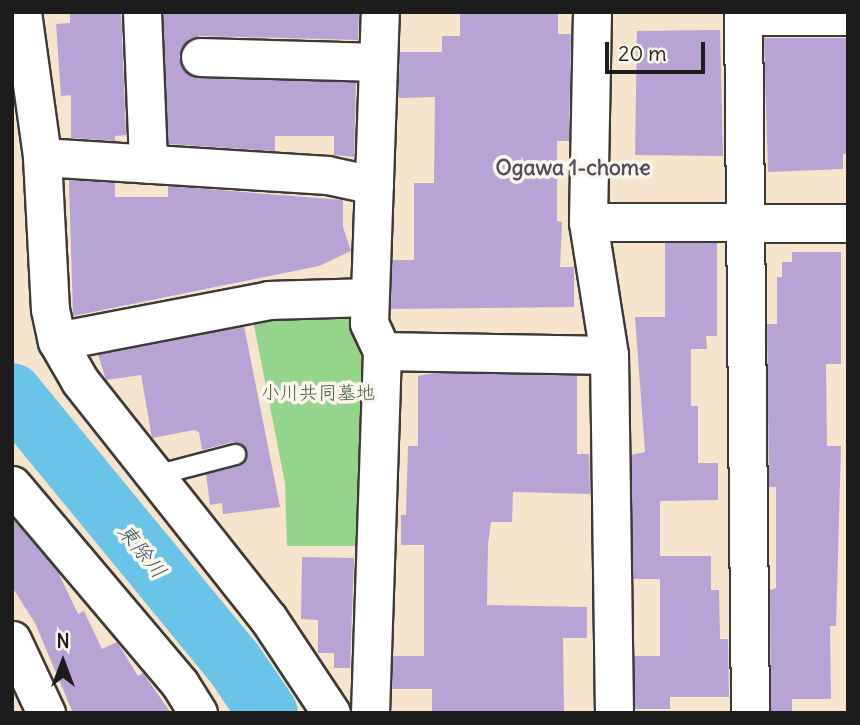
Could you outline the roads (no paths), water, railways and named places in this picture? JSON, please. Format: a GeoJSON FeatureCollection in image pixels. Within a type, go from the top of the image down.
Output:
{"type":"FeatureCollection","features":[{"type":"Feature","properties":{"kind":"street"},"geometry":{"type":"LineString","coordinates":[[22,12],[42,157],[50,309],[57,341],[80,381],[268,618],[331,713]]}},
{"type":"Feature","properties":{"kind":"street"},"geometry":{"type":"LineString","coordinates":[[142,12],[148,164]]}},
{"type":"Feature","properties":{"kind":"street"},"geometry":{"type":"LineString","coordinates":[[370,713],[382,351],[369,323],[369,297],[380,12]]}},
{"type":"Feature","properties":{"kind":"street"},"geometry":{"type":"LineString","coordinates":[[592,12],[588,222],[609,355],[614,713]]}},
{"type":"Feature","properties":{"kind":"street"},"geometry":{"type":"LineString","coordinates":[[750,713],[743,14],[848,16]]}},
{"type":"Feature","properties":{"kind":"street"},"geometry":{"type":"LineString","coordinates":[[200,57],[378,62]]}},
{"type":"Feature","properties":{"kind":"street"},"geometry":{"type":"LineString","coordinates":[[42,157],[327,175],[374,185]]}},
{"type":"Feature","properties":{"kind":"street"},"geometry":{"type":"LineString","coordinates":[[588,222],[848,223]]}},
{"type":"Feature","properties":{"kind":"street"},"geometry":{"type":"LineString","coordinates":[[57,341],[269,300],[369,297]]}},
{"type":"Feature","properties":{"kind":"street"},"geometry":{"type":"LineString","coordinates":[[382,351],[609,355]]}},
{"type":"Feature","properties":{"kind":"street"},"geometry":{"type":"LineString","coordinates":[[12,485],[180,684],[198,713]]}},
{"type":"Feature","properties":{"kind":"street"},"geometry":{"type":"LineString","coordinates":[[12,640],[39,711]]}},
{"type":"Feature","properties":{"kind":"lane"},"geometry":{"type":"LineString","coordinates":[[155,475],[235,454]]}},
{"type":"Feature","properties":{"kind":"waterway","name":"東除川"},"geometry":{"type":"LineString","coordinates":[[12,393],[234,663],[268,713]]}},
{"type":"Feature","properties":{"kind":"district","name":"Ogawa 1-chome"},"geometry":{"type":"Point","coordinates":[573,168]}},
{"type":"Feature","properties":{"kind":"park label","name":"小川共同墓地"},"geometry":{"type":"Point","coordinates":[318,393]}}]}
